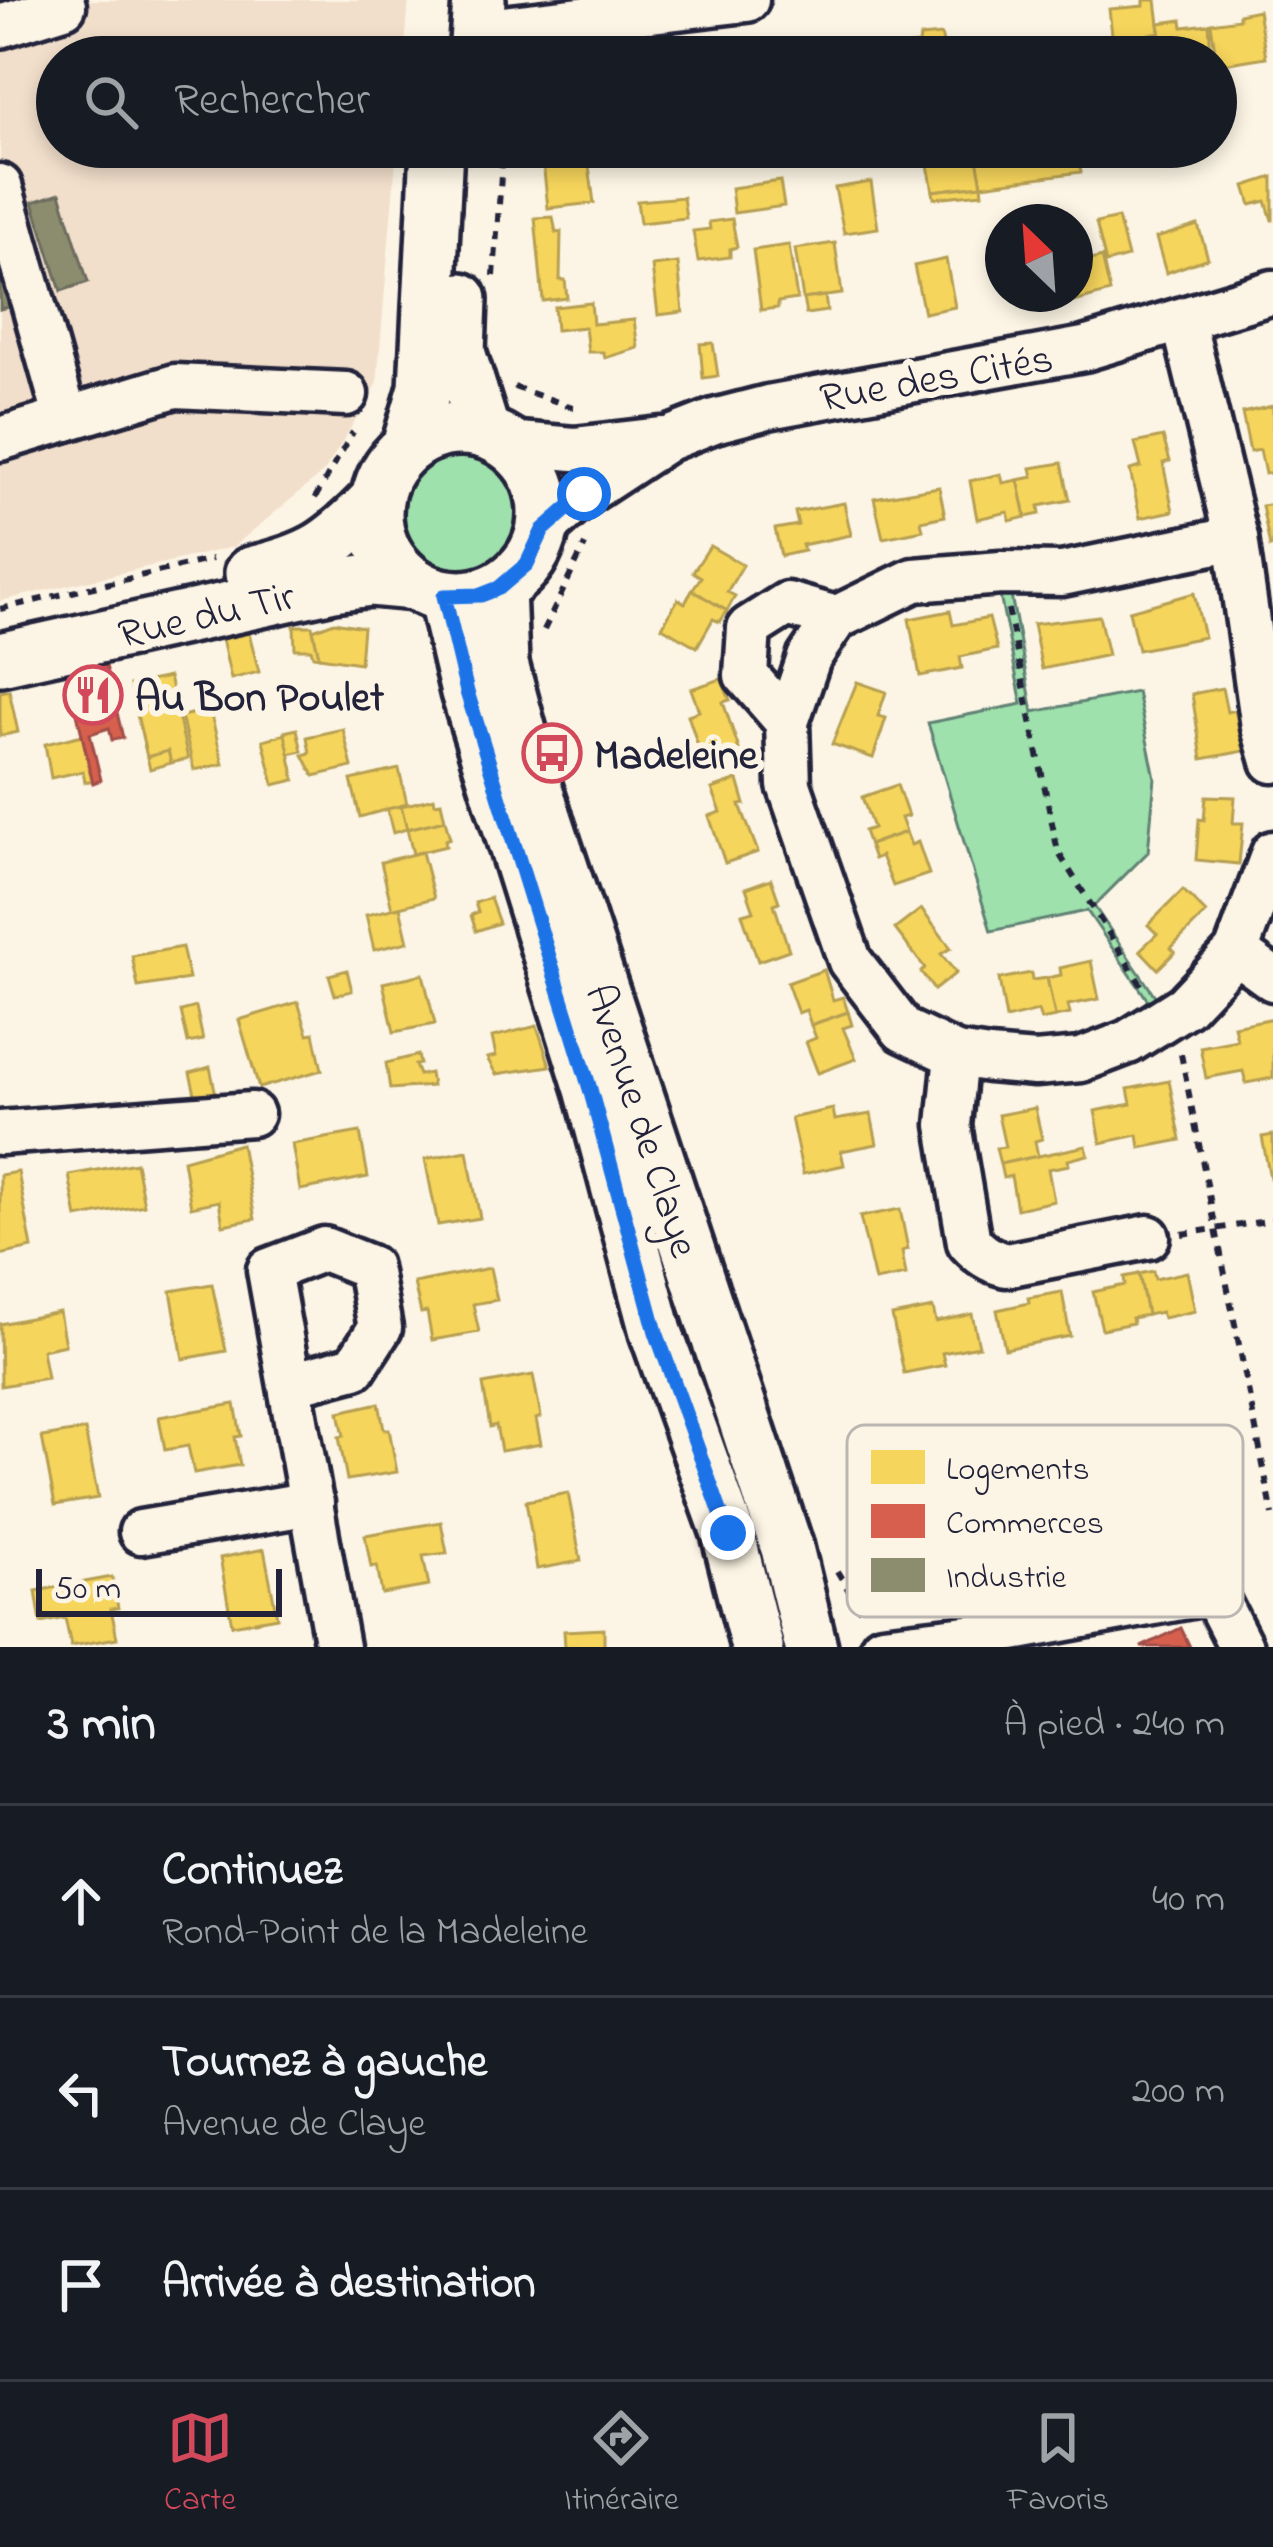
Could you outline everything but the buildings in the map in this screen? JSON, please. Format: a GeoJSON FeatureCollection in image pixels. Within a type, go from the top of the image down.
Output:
{"type":"FeatureCollection","features":[{"type":"Feature","properties":{"kind":"main road"},"geometry":{"type":"LineString","coordinates":[[408,446],[425,388],[435,168]]}},
{"type":"Feature","properties":{"kind":"main road"},"geometry":{"type":"LineString","coordinates":[[467,168],[459,352],[496,437]]}},
{"type":"Feature","properties":{"kind":"main road"},"geometry":{"type":"LineString","coordinates":[[458,428],[496,437],[531,466],[543,497],[543,530],[527,564],[499,588],[481,595],[429,590],[391,562],[378,532],[376,500],[387,471],[408,446],[431,434],[458,428]]}},
{"type":"Feature","properties":{"kind":"main road","name":"Rue du Tir"},"geometry":{"type":"LineString","coordinates":[[0,631],[298,562],[329,545],[376,500]]}},
{"type":"Feature","properties":{"kind":"main road","name":"Rue du Tir"},"geometry":{"type":"LineString","coordinates":[[0,659],[333,585],[371,580],[429,590]]}},
{"type":"Feature","properties":{"kind":"main road","name":"Avenue de Claye"},"geometry":{"type":"LineString","coordinates":[[499,588],[502,664],[534,783],[781,1529],[811,1647]]}},
{"type":"Feature","properties":{"kind":"main road","name":"Avenue de Claye"},"geometry":{"type":"LineString","coordinates":[[429,590],[467,692],[590,1089],[656,1332],[728,1533],[757,1647]]}},
{"type":"Feature","properties":{"kind":"street"},"geometry":{"type":"LineString","coordinates":[[463,29],[747,0]]}},
{"type":"Feature","properties":{"kind":"street"},"geometry":{"type":"LineString","coordinates":[[0,26],[64,6]]}},
{"type":"Feature","properties":{"kind":"street"},"geometry":{"type":"LineString","coordinates":[[0,186],[66,419]]}},
{"type":"Feature","properties":{"kind":"street","name":"Rue des Cités"},"geometry":{"type":"LineString","coordinates":[[543,530],[584,494],[668,439],[714,421],[1084,349],[1273,292]]}},
{"type":"Feature","properties":{"kind":"street"},"geometry":{"type":"LineString","coordinates":[[1183,320],[1236,538],[1263,727],[1273,761]]}},
{"type":"Feature","properties":{"kind":"street"},"geometry":{"type":"LineString","coordinates":[[0,439],[175,386],[346,394]]}},
{"type":"Feature","properties":{"kind":"street","name":"Rue des Cités"},"geometry":{"type":"LineString","coordinates":[[496,437],[574,449],[668,439]]}},
{"type":"Feature","properties":{"kind":"street"},"geometry":{"type":"LineString","coordinates":[[1236,538],[1063,574],[914,580],[836,618],[809,658],[787,722],[789,784],[850,962],[903,1030],[956,1055],[1035,1064],[1081,1060],[1165,1020],[1185,1006],[1236,952],[1273,853]]}},
{"type":"Feature","properties":{"kind":"street"},"geometry":{"type":"LineString","coordinates":[[787,722],[746,675],[749,628],[787,604],[836,618]]}},
{"type":"Feature","properties":{"kind":"street"},"geometry":{"type":"LineString","coordinates":[[1236,952],[1273,979]]}},
{"type":"Feature","properties":{"kind":"street"},"geometry":{"type":"LineString","coordinates":[[956,1055],[949,1125],[969,1242],[976,1250],[1006,1265],[1148,1237]]}},
{"type":"Feature","properties":{"kind":"street"},"geometry":{"type":"LineString","coordinates":[[0,1133],[252,1114]]}},
{"type":"Feature","properties":{"kind":"street"},"geometry":{"type":"LineString","coordinates":[[656,1332],[714,1427],[783,1647]]}},
{"type":"Feature","properties":{"kind":"street"},"geometry":{"type":"LineString","coordinates":[[291,1384],[337,1647]]}},
{"type":"Feature","properties":{"kind":"street"},"geometry":{"type":"LineString","coordinates":[[141,1532],[312,1503]]}},
{"type":"Feature","properties":{"kind":"street"},"geometry":{"type":"LineString","coordinates":[[882,1647],[979,1641],[1094,1617]]}},
{"type":"Feature","properties":{"kind":"street"},"geometry":{"type":"LineString","coordinates":[[1226,1617],[1241,1647]]}},
{"type":"Feature","properties":{"kind":"path"},"geometry":{"type":"LineString","coordinates":[[493,296],[501,168]]}},
{"type":"Feature","properties":{"kind":"path"},"geometry":{"type":"LineString","coordinates":[[0,609],[216,558]]}},
{"type":"Feature","properties":{"kind":"path"},"geometry":{"type":"LineString","coordinates":[[1001,573],[1058,853],[1178,1040],[1273,1515]]}},
{"type":"Feature","properties":{"kind":"path"},"geometry":{"type":"LineString","coordinates":[[1148,1237],[1273,1220]]}},
{"type":"Feature","properties":{"kind":"shaded area"},"geometry":{"type":"Polygon","coordinates":[[[0,0],[409,0],[406,36],[36,36],[36,168],[395,168],[377,384],[324,472],[233,547],[0,601],[0,0]]]}},
{"type":"Feature","properties":{"kind":"green space"},"geometry":{"type":"Polygon","coordinates":[[[460,446],[484,451],[505,464],[518,485],[523,509],[518,533],[505,554],[484,567],[460,572],[436,567],[415,554],[402,533],[397,509],[402,485],[415,464],[436,451],[460,446]]]}},
{"type":"Feature","properties":{"kind":"green space"},"geometry":{"type":"Polygon","coordinates":[[[1010,590],[1033,712],[1137,692],[1155,778],[1148,852],[1094,906],[1157,999],[1147,1005],[1087,911],[991,931],[928,723],[1022,704],[999,591],[1010,590]]]}},
{"type":"Feature","properties":{"kind":"place","name":"Au Bon Poulet"},"geometry":{"type":"Point","coordinates":[93,695]}},
{"type":"Feature","properties":{"kind":"place","name":"Madeleine"},"geometry":{"type":"Point","coordinates":[552,753]}},
{"type":"Feature","properties":{"kind":"route"},"geometry":{"type":"LineString","coordinates":[[584,494],[543,530],[527,564],[499,588],[481,595],[444,596],[467,692],[590,1089],[656,1332],[728,1533]]}}]}
